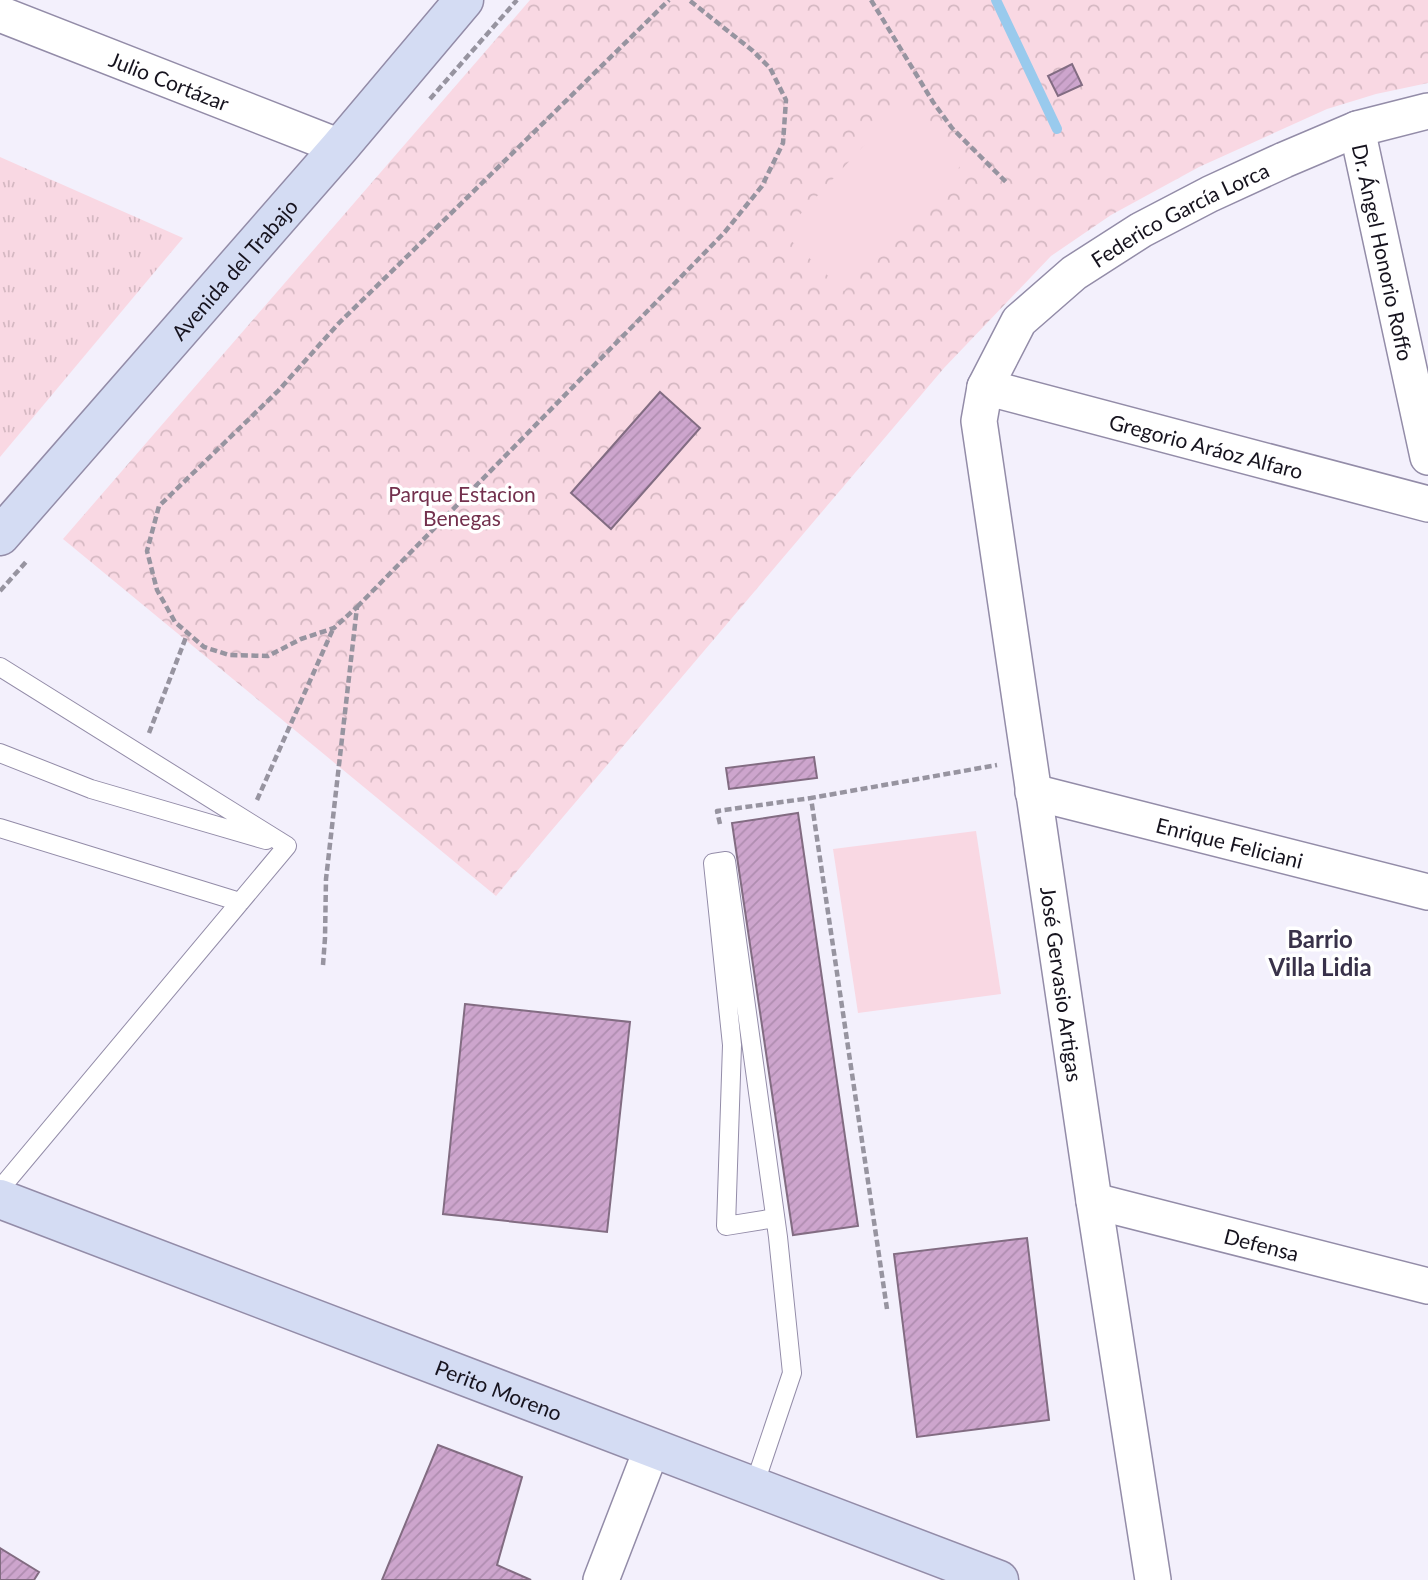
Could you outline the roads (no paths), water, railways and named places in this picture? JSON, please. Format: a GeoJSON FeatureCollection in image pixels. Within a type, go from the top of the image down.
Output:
{"type":"FeatureCollection","features":[{"type":"Feature","properties":{"kind":"main road","name":"Avenida del Trabajo"},"geometry":{"type":"LineString","coordinates":[[0,536],[340,147],[464,0]]}},
{"type":"Feature","properties":{"kind":"main road","name":"Perito Moreno"},"geometry":{"type":"LineString","coordinates":[[0,1199],[999,1580]]}},
{"type":"Feature","properties":{"kind":"street","name":"Julio Cortázar"},"geometry":{"type":"LineString","coordinates":[[0,14],[340,147]]}},
{"type":"Feature","properties":{"kind":"street","name":"Federico García Lorca"},"geometry":{"type":"LineString","coordinates":[[985,387],[1019,321],[1074,273],[1141,230],[1210,194],[1357,129],[1428,111]]}},
{"type":"Feature","properties":{"kind":"street","name":"Dr. Ángel Honorio Roffo"},"geometry":{"type":"LineString","coordinates":[[1357,129],[1428,457]]}},
{"type":"Feature","properties":{"kind":"street","name":"Gregorio Aráoz Alfaro"},"geometry":{"type":"LineString","coordinates":[[985,387],[1428,503]]}},
{"type":"Feature","properties":{"kind":"street","name":"José Gervasio Artigas"},"geometry":{"type":"LineString","coordinates":[[985,387],[979,421],[1153,1580]]}},
{"type":"Feature","properties":{"kind":"street","name":"Enrique Feliciani"},"geometry":{"type":"LineString","coordinates":[[1033,792],[1428,892]]}},
{"type":"Feature","properties":{"kind":"street","name":"Defensa"},"geometry":{"type":"LineString","coordinates":[[1094,1201],[1428,1286]]}},
{"type":"Feature","properties":{"kind":"street"},"geometry":{"type":"LineString","coordinates":[[601,1580],[652,1448]]}},
{"type":"Feature","properties":{"kind":"lane"},"geometry":{"type":"LineString","coordinates":[[0,667],[287,846]]}},
{"type":"Feature","properties":{"kind":"lane"},"geometry":{"type":"LineString","coordinates":[[0,752],[92,789],[287,846]]}},
{"type":"Feature","properties":{"kind":"lane"},"geometry":{"type":"LineString","coordinates":[[0,828],[240,902]]}},
{"type":"Feature","properties":{"kind":"lane"},"geometry":{"type":"LineString","coordinates":[[0,1189],[287,846]]}},
{"type":"Feature","properties":{"kind":"lane"},"geometry":{"type":"LineString","coordinates":[[754,1486],[792,1373],[775,1218],[726,861],[713,863],[732,1045],[726,1226],[775,1218]]}},
{"type":"Feature","properties":{"kind":"waterway"},"geometry":{"type":"LineString","coordinates":[[996,0],[1057,129]]}},
{"type":"Feature","properties":{"kind":"district","name":"Barrio Villa Lidia"},"geometry":{"type":"Point","coordinates":[1320,952]}},
{"type":"Feature","properties":{"kind":"park label","name":"Parque Estacion Benegas"},"geometry":{"type":"Point","coordinates":[462,505]}}]}
